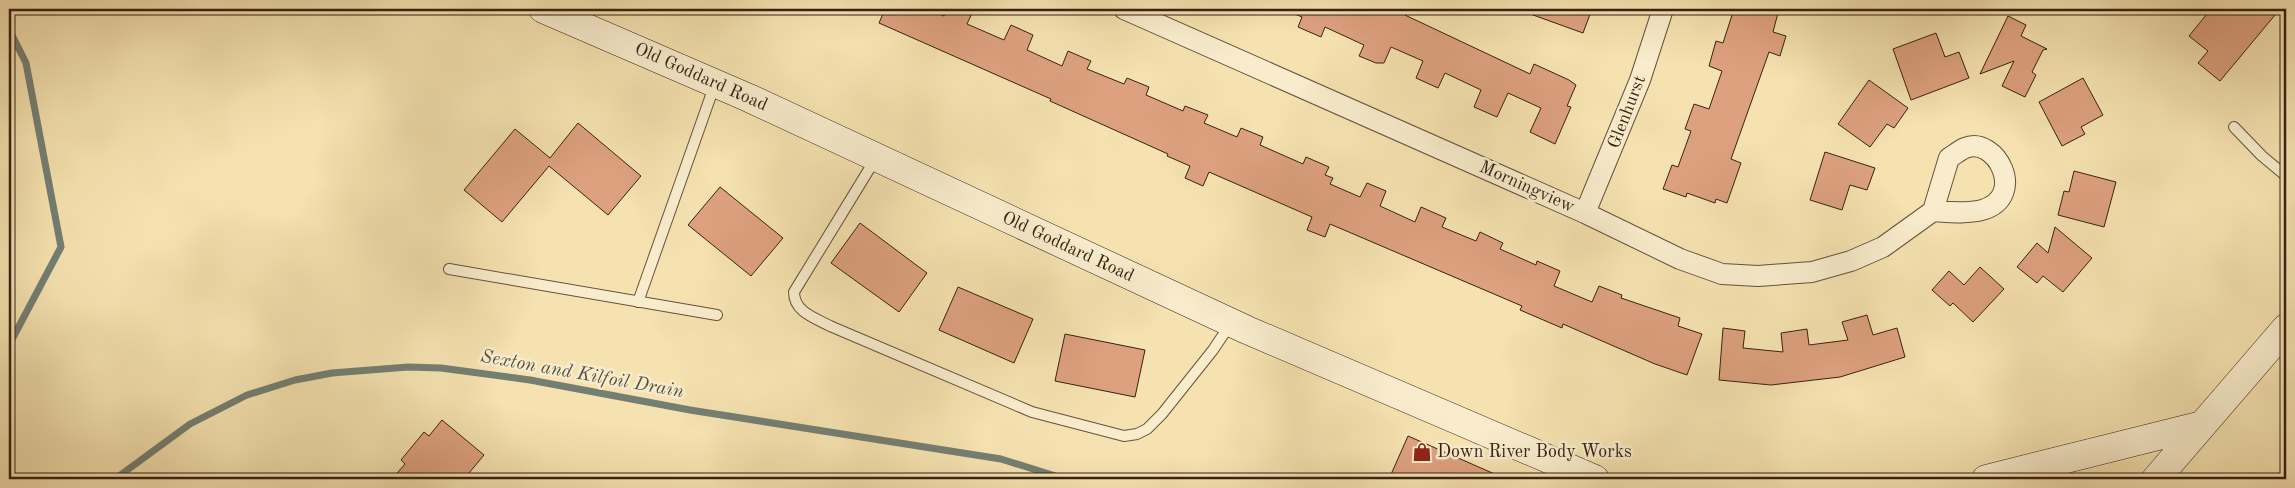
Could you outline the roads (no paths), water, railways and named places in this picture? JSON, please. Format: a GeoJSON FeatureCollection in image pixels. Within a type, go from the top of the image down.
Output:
{"type":"FeatureCollection","features":[{"type":"Feature","properties":{"kind":"street","name":"Old Goddard Road"},"geometry":{"type":"LineString","coordinates":[[543,9],[715,83],[1231,322],[1596,479]]}},
{"type":"Feature","properties":{"kind":"street","name":"Morningview"},"geometry":{"type":"LineString","coordinates":[[1124,9],[1584,213],[1680,259],[1722,274],[1758,276],[1812,272],[1851,261],[1883,247],[1932,211]]}},
{"type":"Feature","properties":{"kind":"street","name":"Glenhurst"},"geometry":{"type":"LineString","coordinates":[[1584,213],[1620,132],[1640,80],[1663,9]]}},
{"type":"Feature","properties":{"kind":"street"},"geometry":{"type":"LineString","coordinates":[[2156,479],[2286,328]]}},
{"type":"Feature","properties":{"kind":"street"},"geometry":{"type":"LineString","coordinates":[[1986,479],[2202,425]]}},
{"type":"Feature","properties":{"kind":"lane"},"geometry":{"type":"LineString","coordinates":[[638,302],[715,83]]}},
{"type":"Feature","properties":{"kind":"lane"},"geometry":{"type":"LineString","coordinates":[[2234,127],[2262,156],[2286,176]]}},
{"type":"Feature","properties":{"kind":"lane"},"geometry":{"type":"LineString","coordinates":[[876,157],[794,292],[794,300],[801,310],[830,326],[1032,412],[1124,436],[1137,434],[1147,429],[1162,414],[1212,350],[1231,322]]}},
{"type":"Feature","properties":{"kind":"lane"},"geometry":{"type":"LineString","coordinates":[[449,269],[717,315]]}},
{"type":"Feature","properties":{"kind":"waterway"},"geometry":{"type":"LineString","coordinates":[[9,29],[26,63],[61,247],[9,345]]}},
{"type":"Feature","properties":{"kind":"waterway","name":"Sexton and Kilfoil Drain"},"geometry":{"type":"LineString","coordinates":[[115,479],[190,424],[247,395],[295,380],[332,373],[408,367],[441,368],[530,380],[690,410],[1001,459],[1065,479]]}},
{"type":"Feature","properties":{"kind":"place","name":"Down River Body Works"},"geometry":{"type":"Point","coordinates":[1422,452]}}]}
